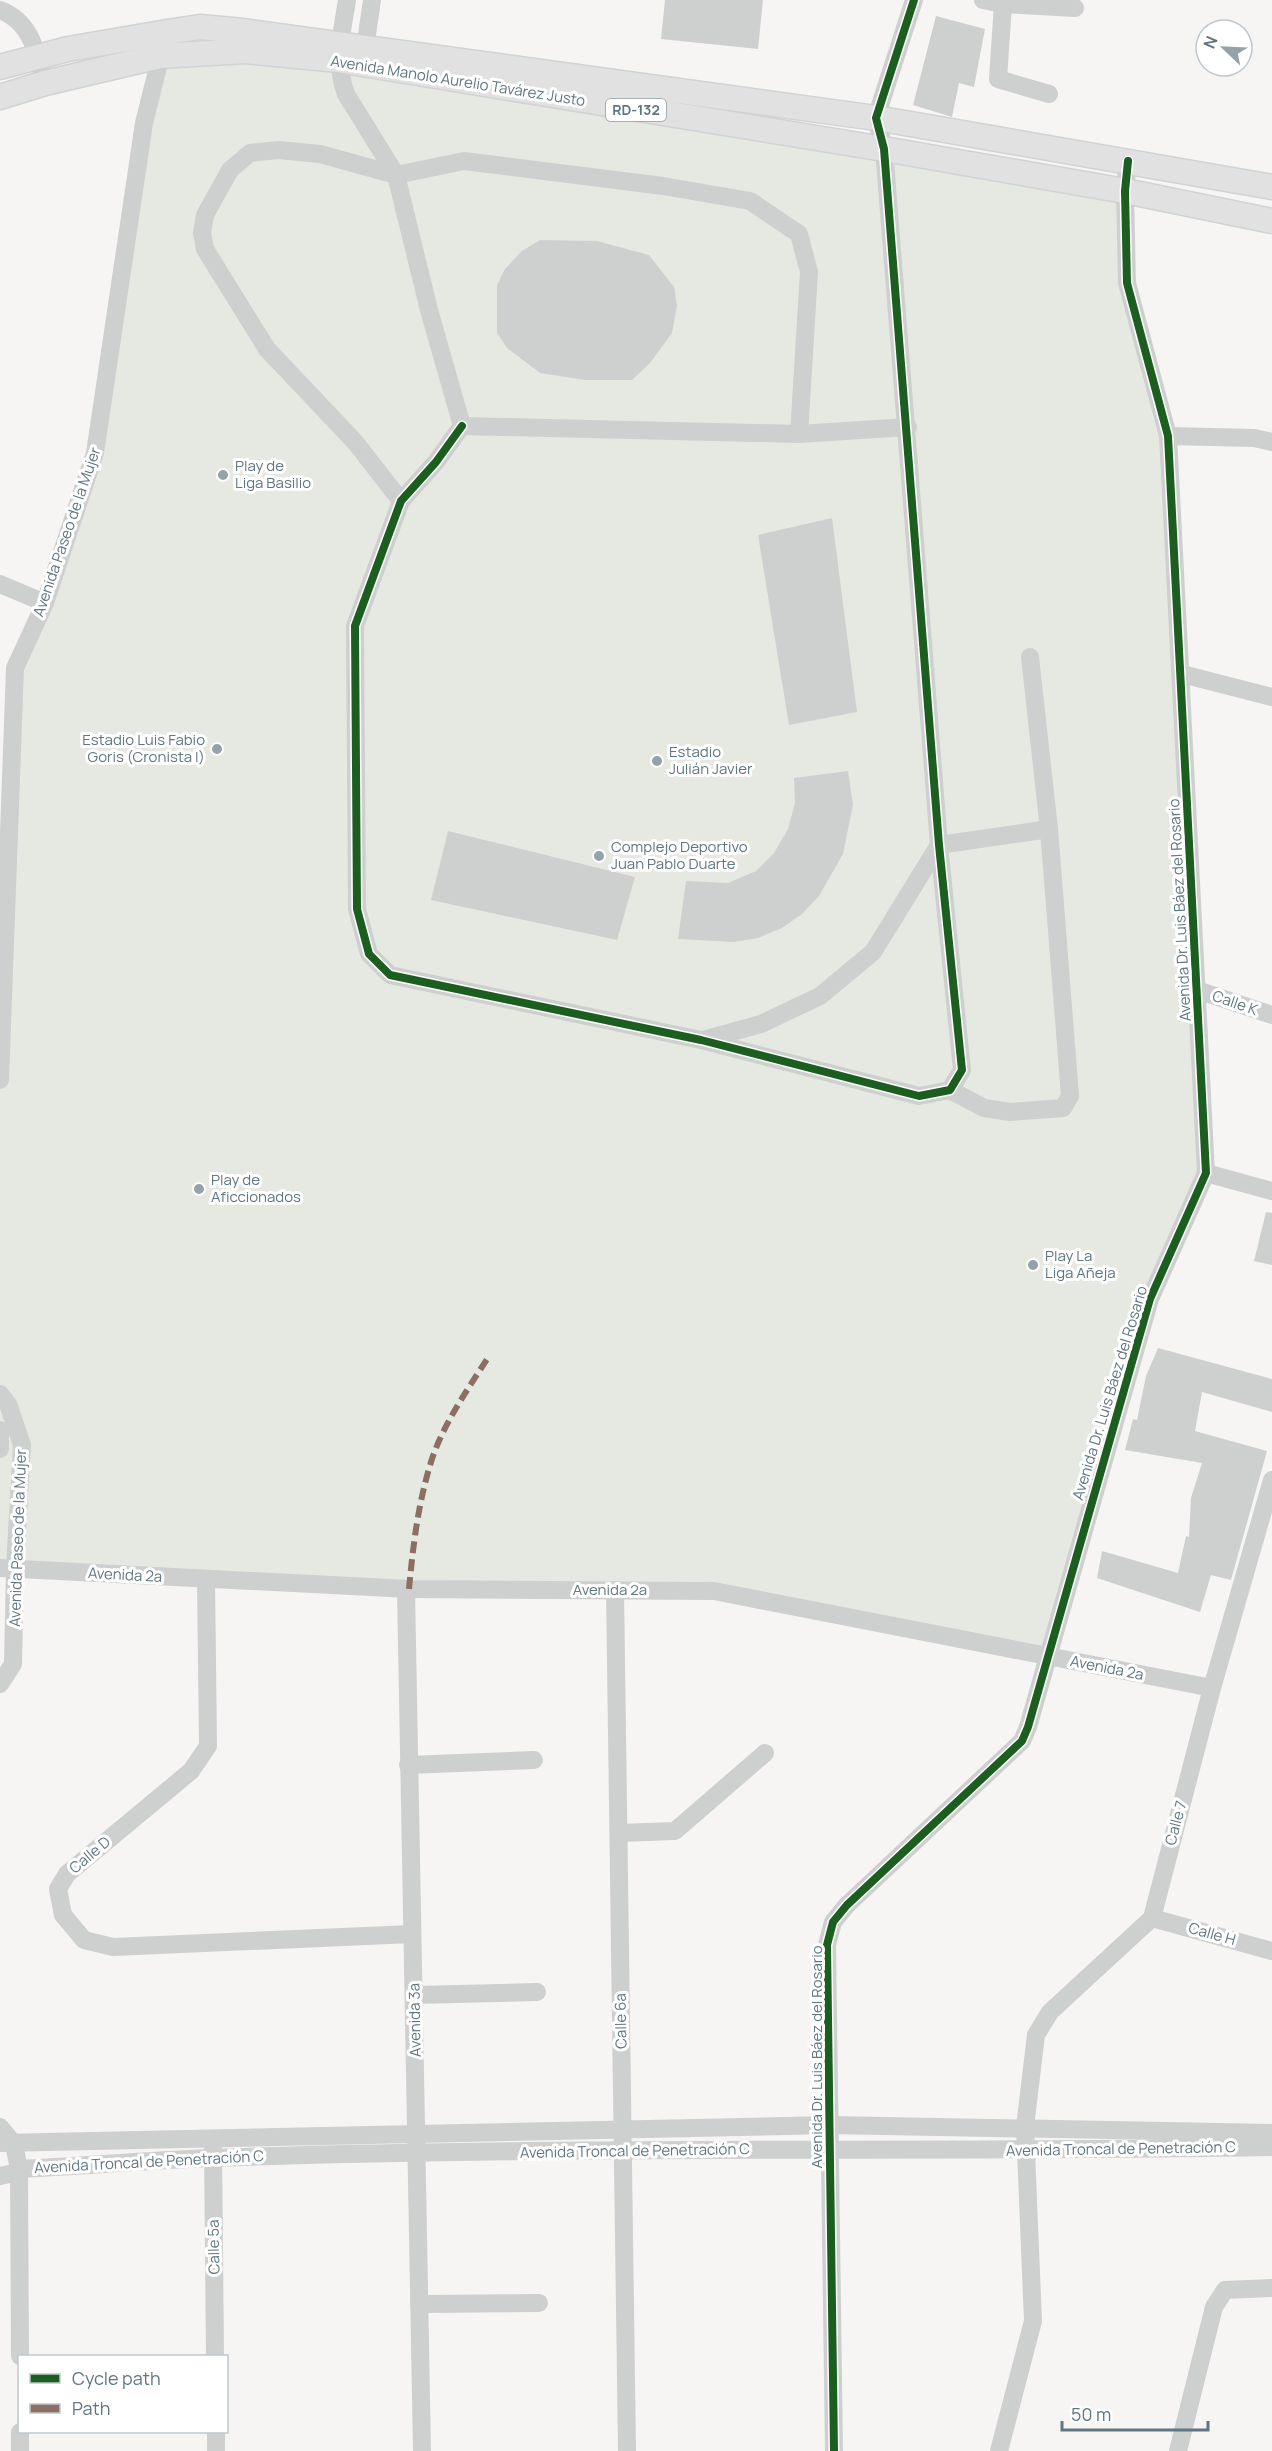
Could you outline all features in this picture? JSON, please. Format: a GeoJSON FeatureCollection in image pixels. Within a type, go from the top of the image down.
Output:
{"type":"FeatureCollection","features":[{"type":"Feature","properties":{"kind":"main road","name":"Avenida Manolo Aurelio Tavárez Justo"},"geometry":{"type":"LineString","coordinates":[[0,67],[68,49],[200,27],[1125,191],[1272,220]]}},
{"type":"Feature","properties":{"kind":"main road","name":"Avenida Manolo Aurelio Tavárez Justo"},"geometry":{"type":"LineString","coordinates":[[0,97],[45,83],[160,56],[245,51],[339,53],[365,48],[876,118],[1272,186]]}},
{"type":"Feature","properties":{"kind":"street"},"geometry":{"type":"LineString","coordinates":[[347,0],[339,53],[346,94],[396,175],[462,426]]}},
{"type":"Feature","properties":{"kind":"street"},"geometry":{"type":"LineString","coordinates":[[365,48],[372,0]]}},
{"type":"Feature","properties":{"kind":"street"},"geometry":{"type":"LineString","coordinates":[[914,0],[876,118],[884,149],[908,427],[939,845],[962,1070],[950,1090]]}},
{"type":"Feature","properties":{"kind":"street"},"geometry":{"type":"LineString","coordinates":[[983,0],[1003,4],[1075,8]]}},
{"type":"Feature","properties":{"kind":"street"},"geometry":{"type":"LineString","coordinates":[[1003,4],[998,79],[1049,94]]}},
{"type":"Feature","properties":{"kind":"street"},"geometry":{"type":"LineString","coordinates":[[0,10],[9,14],[31,35],[45,83]]}},
{"type":"Feature","properties":{"kind":"street","name":"Avenida Paseo de la Mujer"},"geometry":{"type":"LineString","coordinates":[[0,1080],[15,668],[45,603],[95,453],[144,123],[167,32]]}},
{"type":"Feature","properties":{"kind":"street"},"geometry":{"type":"LineString","coordinates":[[401,501],[355,442],[267,349],[205,249],[202,233],[205,215],[230,170],[250,153],[278,150],[320,154],[396,175],[464,161],[663,186],[750,201],[799,234],[809,272],[799,434]]}},
{"type":"Feature","properties":{"kind":"street","name":"Avenida Dr. Luis Báez del Rosario"},"geometry":{"type":"LineString","coordinates":[[834,2451],[827,1945],[833,1922],[847,1905],[1022,1741],[1150,1299],[1206,1173],[1168,436],[1127,283],[1125,191],[1128,161]]}},
{"type":"Feature","properties":{"kind":"street"},"geometry":{"type":"LineString","coordinates":[[462,426],[799,434],[908,427]]}},
{"type":"Feature","properties":{"kind":"street"},"geometry":{"type":"LineString","coordinates":[[462,426],[436,462],[401,501],[355,626],[357,909],[369,954],[390,975],[701,1040],[919,1096],[950,1090],[984,1108],[1010,1112],[1063,1108],[1070,1096],[1049,830],[1030,657]]}},
{"type":"Feature","properties":{"kind":"street"},"geometry":{"type":"LineString","coordinates":[[1168,436],[1254,438],[1272,442]]}},
{"type":"Feature","properties":{"kind":"street"},"geometry":{"type":"LineString","coordinates":[[0,584],[45,603]]}},
{"type":"Feature","properties":{"kind":"street"},"geometry":{"type":"LineString","coordinates":[[1182,674],[1272,697]]}},
{"type":"Feature","properties":{"kind":"street"},"geometry":{"type":"LineString","coordinates":[[939,845],[1049,830]]}},
{"type":"Feature","properties":{"kind":"street"},"geometry":{"type":"LineString","coordinates":[[701,1040],[761,1024],[820,996],[873,952],[939,845]]}},
{"type":"Feature","properties":{"kind":"street","name":"Calle K"},"geometry":{"type":"LineString","coordinates":[[1197,990],[1272,1015]]}},
{"type":"Feature","properties":{"kind":"street"},"geometry":{"type":"LineString","coordinates":[[1206,1173],[1272,1191]]}},
{"type":"Feature","properties":{"kind":"street","name":"Avenida Paseo de la Mujer"},"geometry":{"type":"LineString","coordinates":[[0,1394],[8,1404],[22,1445],[7,1568],[14,1664],[0,1684]]}},
{"type":"Feature","properties":{"kind":"street","name":"Avenida Paseo de la Mujer"},"geometry":{"type":"LineString","coordinates":[[0,1430],[0,1449]]}},
{"type":"Feature","properties":{"kind":"street","name":"Calle 7"},"geometry":{"type":"LineString","coordinates":[[1152,1918],[1212,1688],[1272,1480]]}},
{"type":"Feature","properties":{"kind":"street","name":"Avenida 2a"},"geometry":{"type":"LineString","coordinates":[[7,1568],[406,1589],[714,1591],[1212,1688]]}},
{"type":"Feature","properties":{"kind":"street","name":"Calle D"},"geometry":{"type":"LineString","coordinates":[[206,1580],[208,1746],[191,1771],[67,1874],[58,1889],[63,1915],[84,1940],[112,1947],[412,1934]]}},
{"type":"Feature","properties":{"kind":"street","name":"Avenida 3a"},"geometry":{"type":"LineString","coordinates":[[406,1589],[422,2451]]}},
{"type":"Feature","properties":{"kind":"street","name":"Calle 6a"},"geometry":{"type":"LineString","coordinates":[[615,1590],[627,2451]]}},
{"type":"Feature","properties":{"kind":"street"},"geometry":{"type":"LineString","coordinates":[[619,1833],[675,1831],[765,1753]]}},
{"type":"Feature","properties":{"kind":"street"},"geometry":{"type":"LineString","coordinates":[[408,1766],[534,1761]]}},
{"type":"Feature","properties":{"kind":"street"},"geometry":{"type":"LineString","coordinates":[[999,2451],[1033,2321],[1025,2127],[1036,2035],[1050,2012],[1152,1918]]}},
{"type":"Feature","properties":{"kind":"street","name":"Calle H"},"geometry":{"type":"LineString","coordinates":[[1152,1918],[1272,1951]]}},
{"type":"Feature","properties":{"kind":"street"},"geometry":{"type":"LineString","coordinates":[[414,1995],[537,1992]]}},
{"type":"Feature","properties":{"kind":"street","name":"Avenida Troncal de Penetración C"},"geometry":{"type":"LineString","coordinates":[[7,2144],[830,2125],[1272,2133]]}},
{"type":"Feature","properties":{"kind":"street"},"geometry":{"type":"LineString","coordinates":[[0,2127],[19,2169],[20,2355]]}},
{"type":"Feature","properties":{"kind":"street","name":"Calle 5a"},"geometry":{"type":"LineString","coordinates":[[213,2138],[215,2355]]}},
{"type":"Feature","properties":{"kind":"street","name":"Avenida Troncal de Penetración C"},"geometry":{"type":"LineString","coordinates":[[0,2176],[14,2173],[19,2169],[213,2158],[831,2148],[1025,2151],[1272,2147]]}},
{"type":"Feature","properties":{"kind":"street"},"geometry":{"type":"LineString","coordinates":[[1178,2451],[1214,2307],[1225,2290],[1272,2288]]}},
{"type":"Feature","properties":{"kind":"street"},"geometry":{"type":"LineString","coordinates":[[419,2304],[539,2303]]}},
{"type":"Feature","properties":{"kind":"street"},"geometry":{"type":"LineString","coordinates":[[20,2433],[20,2451]]}},
{"type":"Feature","properties":{"kind":"street"},"geometry":{"type":"LineString","coordinates":[[216,2433],[216,2451]]}},
{"type":"Feature","properties":{"kind":"shaded area","name":"Complejo Deportivo Juan Pablo Duarte"},"geometry":{"type":"Polygon","coordinates":[[[313,58],[1125,191],[1127,283],[1168,436],[1206,1173],[1150,1299],[1047,1656],[714,1591],[0,1568],[0,1043],[15,668],[95,453],[151,59],[313,58]]]}},
{"type":"Feature","properties":{"kind":"building"},"geometry":{"type":"Polygon","coordinates":[[[665,0],[763,0],[758,49],[661,39],[665,0]]]}},
{"type":"Feature","properties":{"kind":"building"},"geometry":{"type":"Polygon","coordinates":[[[936,16],[985,29],[974,87],[959,83],[952,117],[913,105],[936,16]]]}},
{"type":"Feature","properties":{"kind":"building"},"geometry":{"type":"Polygon","coordinates":[[[540,240],[597,241],[649,255],[674,287],[677,306],[672,333],[650,363],[632,380],[585,380],[540,373],[507,348],[497,333],[497,285],[505,269],[522,251],[540,240]]]}},
{"type":"Feature","properties":{"kind":"building"},"geometry":{"type":"Polygon","coordinates":[[[832,518],[857,712],[789,725],[758,535],[832,518]]]}},
{"type":"Feature","properties":{"kind":"building"},"geometry":{"type":"Polygon","coordinates":[[[848,771],[853,805],[843,854],[819,896],[802,914],[782,928],[758,938],[734,942],[678,939],[686,881],[728,883],[756,871],[774,853],[788,829],[795,803],[794,778],[848,771]]]}},
{"type":"Feature","properties":{"kind":"building"},"geometry":{"type":"Polygon","coordinates":[[[448,831],[635,877],[617,940],[431,900],[448,831]]]}},
{"type":"Feature","properties":{"kind":"building"},"geometry":{"type":"Polygon","coordinates":[[[1266,1212],[1272,1213],[1272,1265],[1254,1261],[1266,1212]]]}},
{"type":"Feature","properties":{"kind":"building"},"geometry":{"type":"Polygon","coordinates":[[[1158,1348],[1272,1379],[1272,1412],[1202,1392],[1195,1431],[1267,1451],[1231,1580],[1211,1575],[1200,1612],[1097,1578],[1102,1551],[1178,1573],[1186,1536],[1189,1537],[1191,1498],[1202,1463],[1125,1450],[1133,1419],[1137,1420],[1146,1376],[1158,1348]]]}},
{"type":"Feature","properties":{"kind":"marked path"},"geometry":{"type":"LineString","coordinates":[[409,1589],[417,1525],[431,1462],[449,1420],[489,1356]]}},
{"type":"Feature","properties":{"kind":"cycle path"},"geometry":{"type":"LineString","coordinates":[[462,426],[436,462],[401,501],[355,626],[357,909],[369,954],[390,975],[701,1040],[919,1096],[950,1090],[962,1070],[939,845],[884,149],[876,118],[914,0]]}},
{"type":"Feature","properties":{"kind":"cycle path"},"geometry":{"type":"LineString","coordinates":[[834,2451],[827,1945],[833,1922],[847,1905],[1022,1741],[1028,1727],[1150,1299],[1206,1173],[1168,436],[1127,283],[1125,191],[1128,161]]}},
{"type":"Feature","properties":{"kind":"place","name":"Play de Liga Basilio"},"geometry":{"type":"Point","coordinates":[223,475]}},
{"type":"Feature","properties":{"kind":"place","name":"Estadio Luis Fabio Goris (Cronista I)"},"geometry":{"type":"Point","coordinates":[217,749]}},
{"type":"Feature","properties":{"kind":"place","name":"Estadio Julián Javier"},"geometry":{"type":"Point","coordinates":[657,761]}},
{"type":"Feature","properties":{"kind":"place","name":"Complejo Deportivo Juan Pablo Duarte"},"geometry":{"type":"Point","coordinates":[599,856]}},
{"type":"Feature","properties":{"kind":"place","name":"Play de Aficcionados"},"geometry":{"type":"Point","coordinates":[199,1189]}},
{"type":"Feature","properties":{"kind":"place","name":"Play La Liga Añeja"},"geometry":{"type":"Point","coordinates":[1033,1265]}}]}
